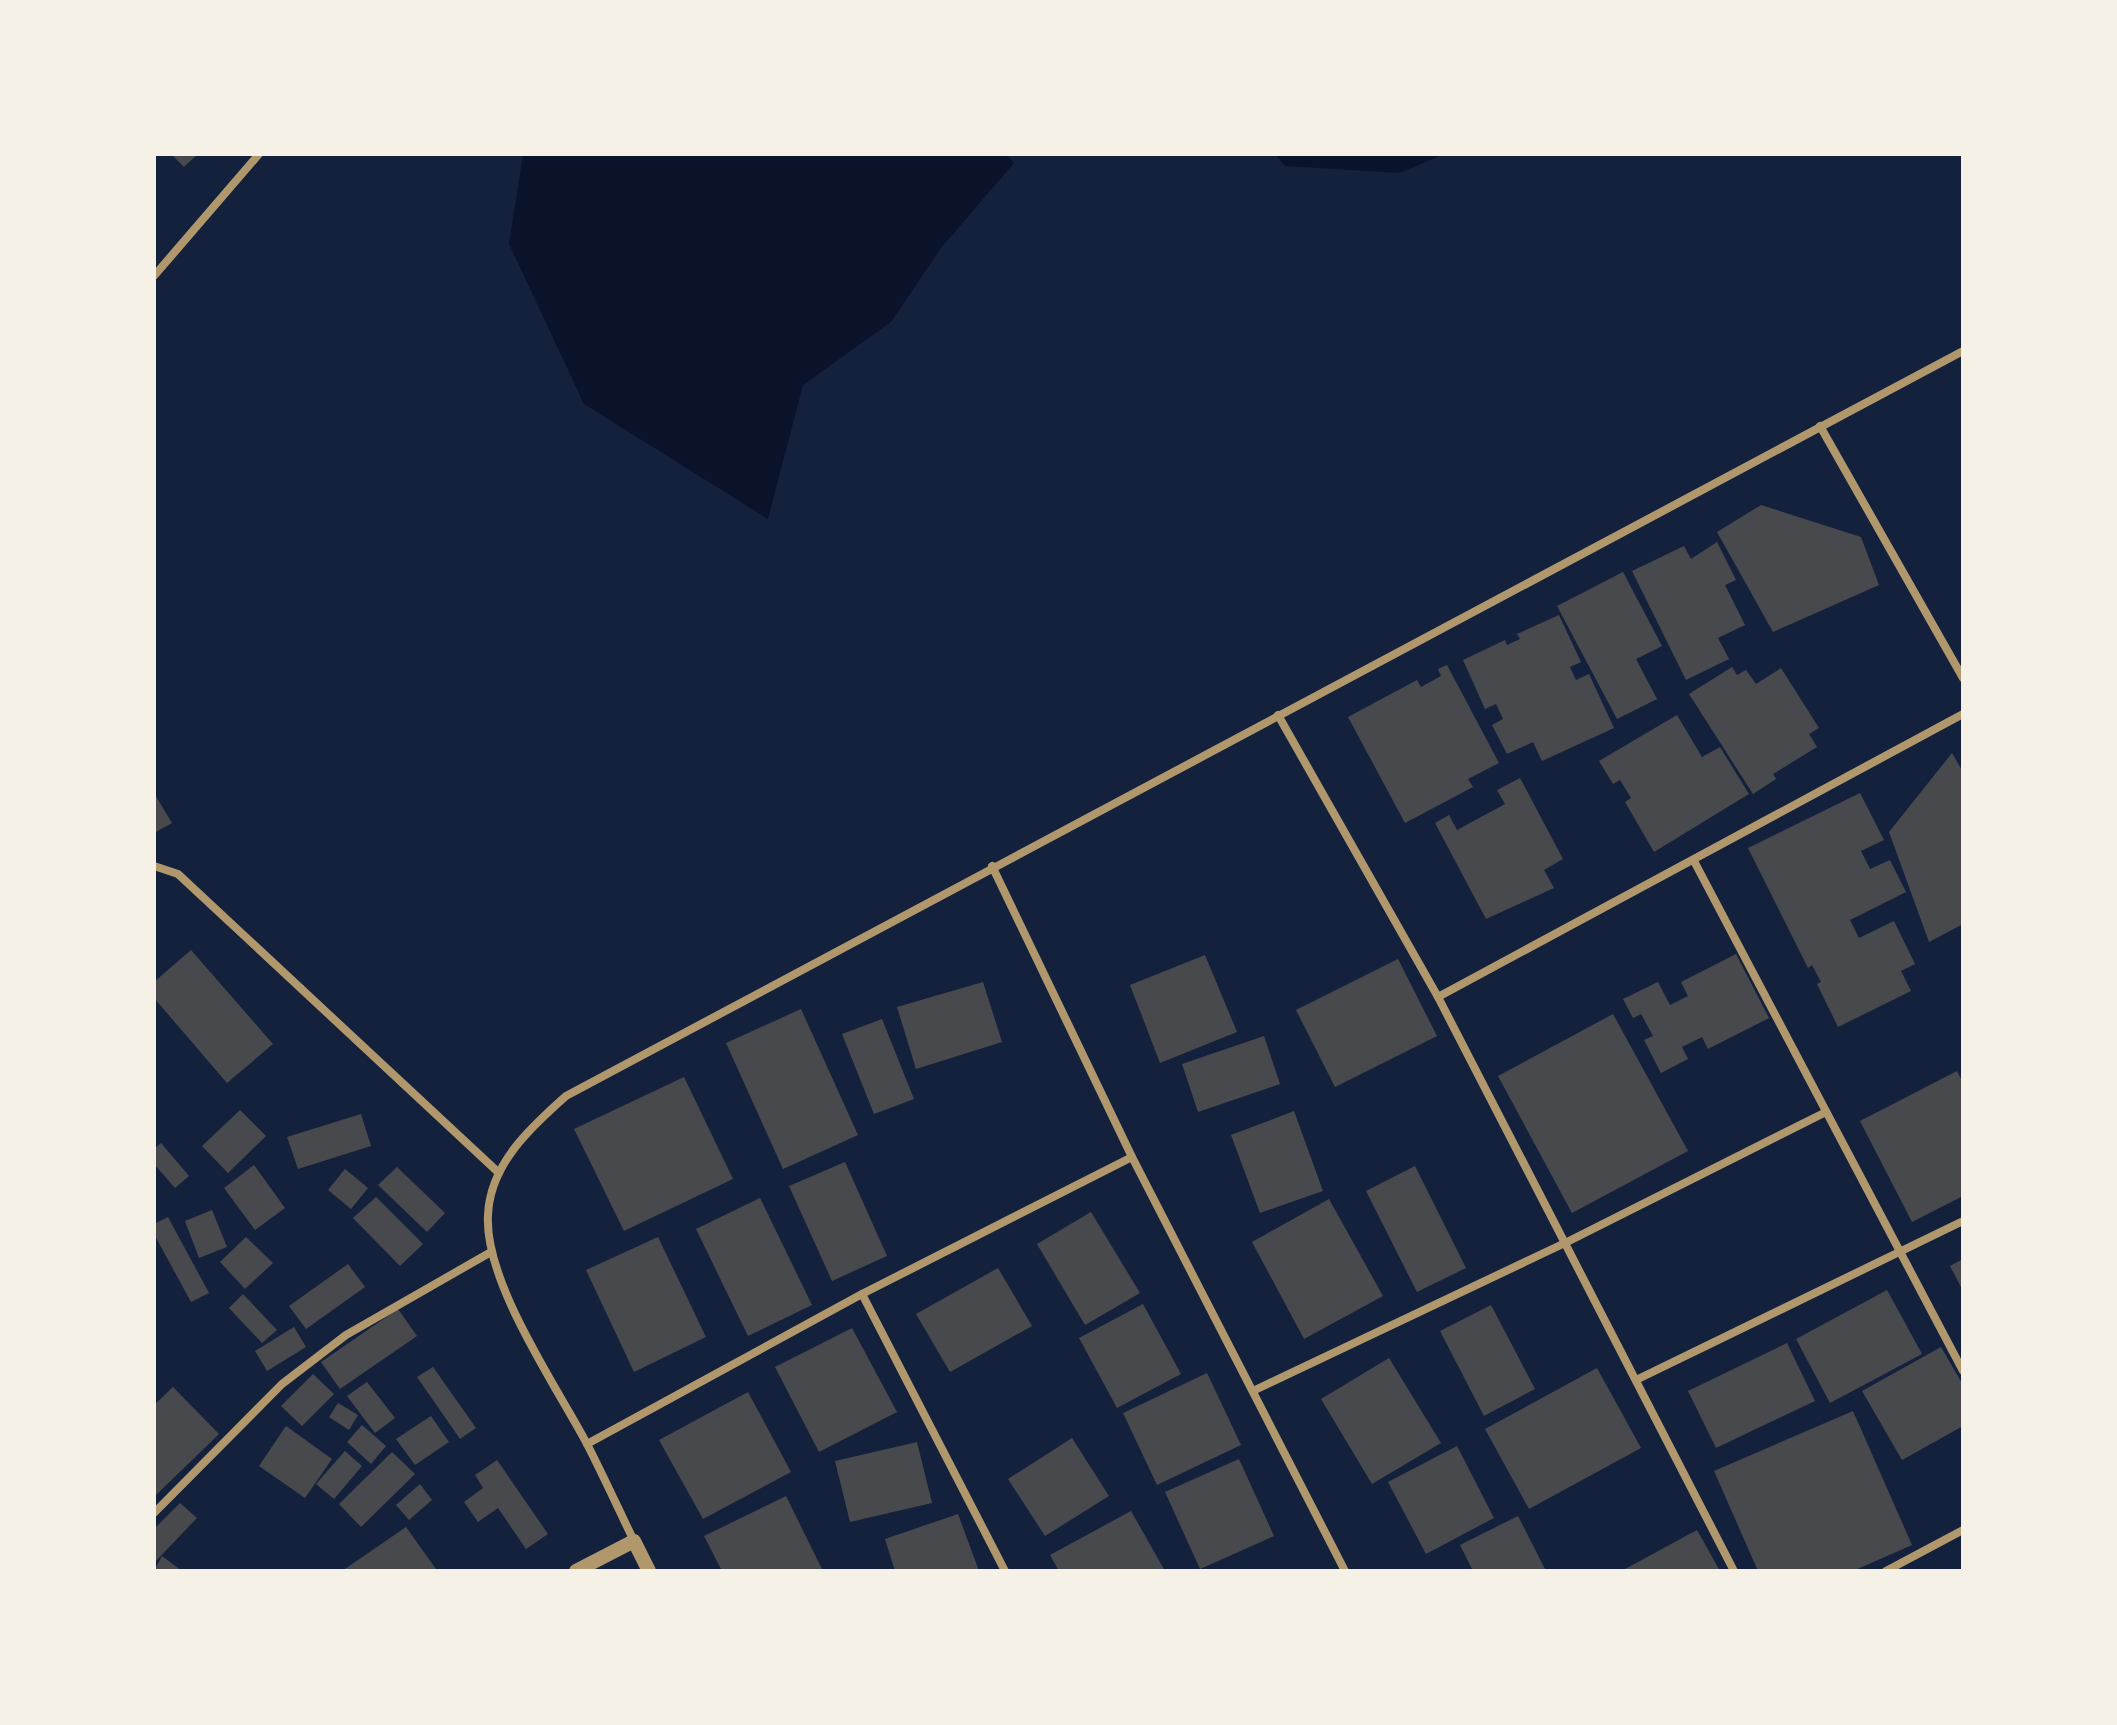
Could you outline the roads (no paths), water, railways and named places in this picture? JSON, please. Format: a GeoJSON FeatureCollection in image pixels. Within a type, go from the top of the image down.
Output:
{"type":"FeatureCollection","features":[{"type":"Feature","properties":{"kind":"street"},"geometry":{"type":"LineString","coordinates":[[154,276],[259,154]]}},
{"type":"Feature","properties":{"kind":"street"},"geometry":{"type":"LineString","coordinates":[[649,1571],[587,1444],[513,1308],[491,1252],[487,1214],[499,1173],[524,1133],[566,1096],[992,866],[1963,351]]}},
{"type":"Feature","properties":{"kind":"street"},"geometry":{"type":"LineString","coordinates":[[1820,426],[1963,678]]}},
{"type":"Feature","properties":{"kind":"street"},"geometry":{"type":"LineString","coordinates":[[1438,997],[1963,714]]}},
{"type":"Feature","properties":{"kind":"street"},"geometry":{"type":"LineString","coordinates":[[1278,715],[1438,997],[1734,1571]]}},
{"type":"Feature","properties":{"kind":"street"},"geometry":{"type":"LineString","coordinates":[[1694,861],[1963,1371]]}},
{"type":"Feature","properties":{"kind":"street"},"geometry":{"type":"LineString","coordinates":[[154,866],[178,874],[499,1173]]}},
{"type":"Feature","properties":{"kind":"street"},"geometry":{"type":"LineString","coordinates":[[992,866],[1132,1157],[1255,1390],[1345,1571]]}},
{"type":"Feature","properties":{"kind":"street"},"geometry":{"type":"LineString","coordinates":[[1255,1390],[1565,1243],[1826,1112]]}},
{"type":"Feature","properties":{"kind":"street"},"geometry":{"type":"LineString","coordinates":[[587,1444],[862,1294],[1132,1157]]}},
{"type":"Feature","properties":{"kind":"street"},"geometry":{"type":"LineString","coordinates":[[1636,1380],[1963,1221]]}},
{"type":"Feature","properties":{"kind":"street"},"geometry":{"type":"LineString","coordinates":[[154,1513],[282,1384],[346,1335],[491,1252]]}},
{"type":"Feature","properties":{"kind":"street"},"geometry":{"type":"LineString","coordinates":[[862,1294],[1005,1571]]}},
{"type":"Feature","properties":{"kind":"street"},"geometry":{"type":"LineString","coordinates":[[1886,1571],[1963,1530]]}},
{"type":"Feature","properties":{"kind":"street"},"geometry":{"type":"LineString","coordinates":[[576,1571],[634,1541]]}},
{"type":"Feature","properties":{"kind":"water"},"geometry":{"type":"Polygon","coordinates":[[[523,154],[1006,154],[1014,163],[941,248],[891,322],[803,385],[768,519],[584,404],[509,244],[523,154]]]}},
{"type":"Feature","properties":{"kind":"water"},"geometry":{"type":"Polygon","coordinates":[[[1275,154],[1444,154],[1400,173],[1285,166],[1275,154]]]}}]}
